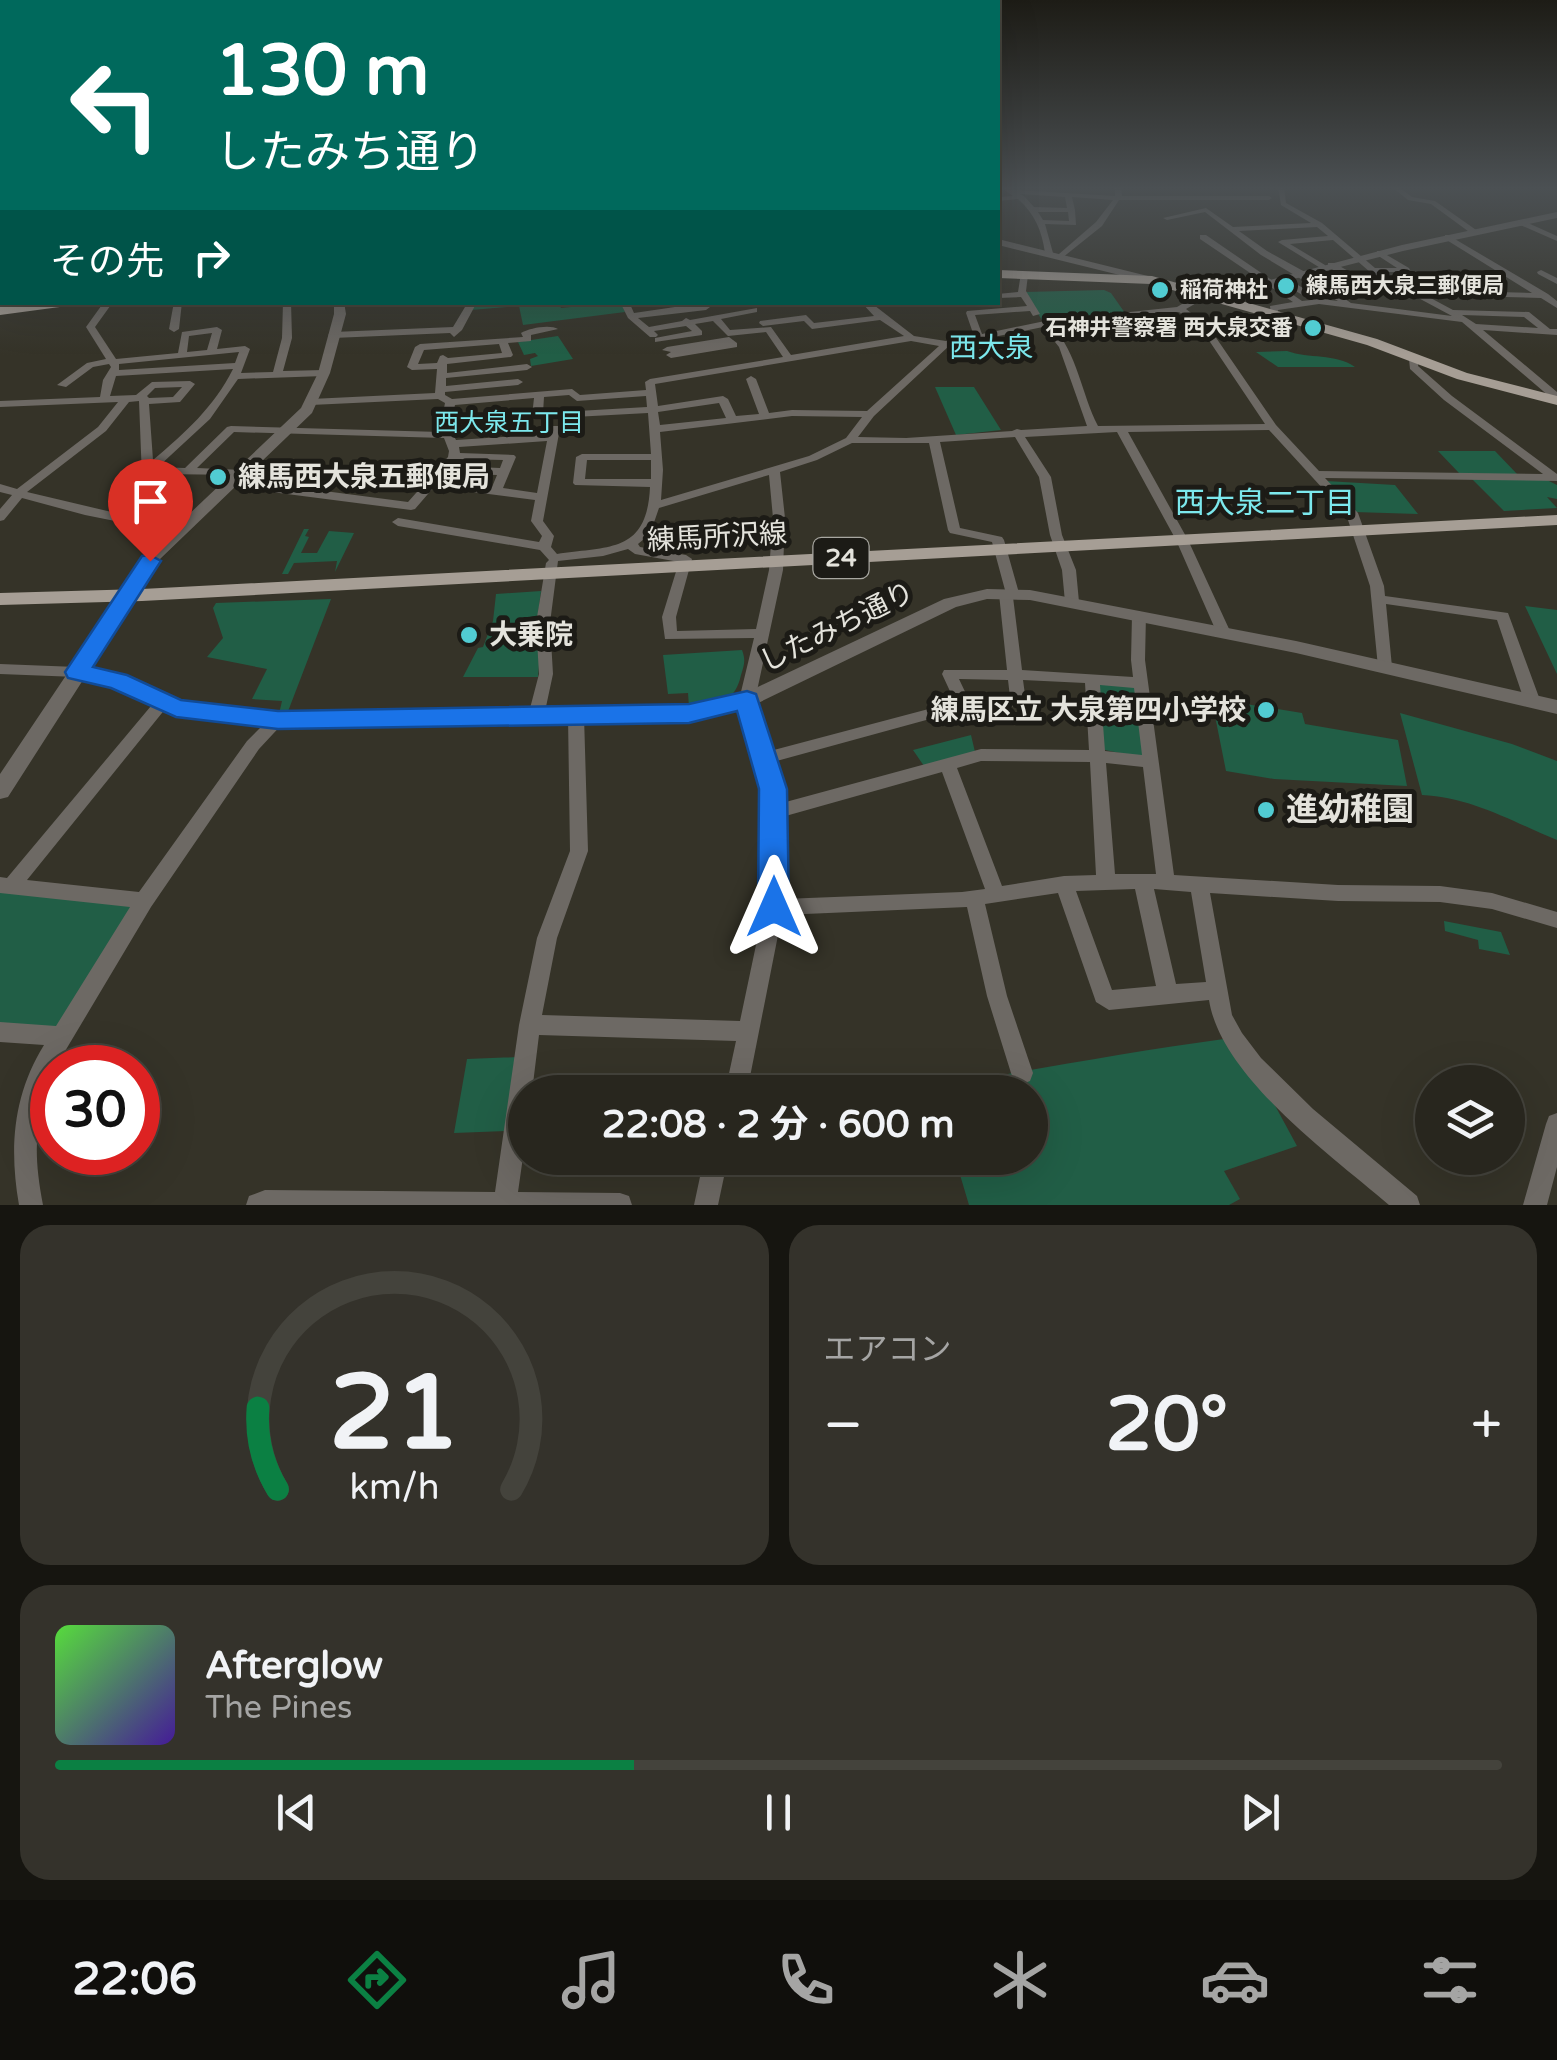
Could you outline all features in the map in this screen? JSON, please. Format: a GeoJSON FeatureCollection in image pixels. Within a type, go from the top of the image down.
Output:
{"type":"FeatureCollection","features":[{"type":"Feature","properties":{"kind":"main road"},"geometry":{"type":"LineString","coordinates":[[1000,274],[1152,280],[1372,342],[1414,359],[1556,400]]}},
{"type":"Feature","properties":{"kind":"main road"},"geometry":{"type":"LineString","coordinates":[[0,311],[61,305]]}},
{"type":"Feature","properties":{"kind":"main road","name":"練馬所沢線"},"geometry":{"type":"LineString","coordinates":[[0,599],[125,596],[550,559],[684,566],[1557,520]]}},
{"type":"Feature","properties":{"kind":"street"},"geometry":{"type":"LineString","coordinates":[[1004,243],[1152,280]]}},
{"type":"Feature","properties":{"kind":"street"},"geometry":{"type":"LineString","coordinates":[[1046,243],[1048,253]]}},
{"type":"Feature","properties":{"kind":"street"},"geometry":{"type":"LineString","coordinates":[[1062,256],[1077,243]]}},
{"type":"Feature","properties":{"kind":"street"},"geometry":{"type":"LineString","coordinates":[[1212,243],[1299,303]]}},
{"type":"Feature","properties":{"kind":"street"},"geometry":{"type":"LineString","coordinates":[[1253,243],[1351,305]]}},
{"type":"Feature","properties":{"kind":"street"},"geometry":{"type":"LineString","coordinates":[[1284,243],[1369,286],[1398,284]]}},
{"type":"Feature","properties":{"kind":"street"},"geometry":{"type":"LineString","coordinates":[[1341,243],[1356,259],[1452,312],[1556,396],[1556,400]]}},
{"type":"Feature","properties":{"kind":"street"},"geometry":{"type":"LineString","coordinates":[[398,522],[550,559],[632,544],[650,525],[654,506],[656,429],[650,382],[685,373],[910,338],[946,344],[1043,324],[1181,309],[1205,297],[1270,285],[1327,266],[1424,243]]}},
{"type":"Feature","properties":{"kind":"street"},"geometry":{"type":"LineString","coordinates":[[1457,243],[1557,305]]}},
{"type":"Feature","properties":{"kind":"street"},"geometry":{"type":"LineString","coordinates":[[1374,270],[1406,270],[1380,253]]}},
{"type":"Feature","properties":{"kind":"street"},"geometry":{"type":"LineString","coordinates":[[1557,272],[1541,272],[1557,282]]}},
{"type":"Feature","properties":{"kind":"street"},"geometry":{"type":"LineString","coordinates":[[1024,275],[1023,294],[1043,324],[1059,337],[1072,364],[1081,405],[1094,428]]}},
{"type":"Feature","properties":{"kind":"street"},"geometry":{"type":"LineString","coordinates":[[1286,281],[1319,302]]}},
{"type":"Feature","properties":{"kind":"street"},"geometry":{"type":"LineString","coordinates":[[1415,292],[1544,296]]}},
{"type":"Feature","properties":{"kind":"street"},"geometry":{"type":"LineString","coordinates":[[1000,296],[1023,294]]}},
{"type":"Feature","properties":{"kind":"street"},"geometry":{"type":"LineString","coordinates":[[1274,313],[1273,308],[1319,302],[1552,332]]}},
{"type":"Feature","properties":{"kind":"street"},"geometry":{"type":"LineString","coordinates":[[105,398],[112,365],[90,329],[107,305]]}},
{"type":"Feature","properties":{"kind":"street"},"geometry":{"type":"LineString","coordinates":[[174,329],[178,305]]}},
{"type":"Feature","properties":{"kind":"street"},"geometry":{"type":"LineString","coordinates":[[277,375],[287,338],[287,305]]}},
{"type":"Feature","properties":{"kind":"street"},"geometry":{"type":"LineString","coordinates":[[0,791],[154,556],[288,430],[311,402],[324,373],[339,305]]}},
{"type":"Feature","properties":{"kind":"street"},"geometry":{"type":"LineString","coordinates":[[147,470],[188,471],[411,506],[444,469],[452,445],[445,428],[441,368],[471,305]]}},
{"type":"Feature","properties":{"kind":"street"},"geometry":{"type":"LineString","coordinates":[[626,305],[685,373]]}},
{"type":"Feature","properties":{"kind":"street"},"geometry":{"type":"LineString","coordinates":[[639,323],[649,308],[706,305]]}},
{"type":"Feature","properties":{"kind":"street"},"geometry":{"type":"LineString","coordinates":[[867,305],[877,318]]}},
{"type":"Feature","properties":{"kind":"street"},"geometry":{"type":"LineString","coordinates":[[985,305],[993,312]]}},
{"type":"Feature","properties":{"kind":"street"},"geometry":{"type":"LineString","coordinates":[[639,323],[689,322],[751,306],[789,359]]}},
{"type":"Feature","properties":{"kind":"street"},"geometry":{"type":"LineString","coordinates":[[978,335],[968,314],[1033,308]]}},
{"type":"Feature","properties":{"kind":"street"},"geometry":{"type":"LineString","coordinates":[[1181,309],[1218,344],[1272,427],[1352,513],[1379,599],[1384,667]]}},
{"type":"Feature","properties":{"kind":"street"},"geometry":{"type":"LineString","coordinates":[[1452,312],[1526,314],[1552,332]]}},
{"type":"Feature","properties":{"kind":"street"},"geometry":{"type":"LineString","coordinates":[[714,318],[728,333],[806,318],[812,326],[877,318],[899,327],[910,338]]}},
{"type":"Feature","properties":{"kind":"street"},"geometry":{"type":"LineString","coordinates":[[658,340],[699,333],[689,322]]}},
{"type":"Feature","properties":{"kind":"street"},"geometry":{"type":"LineString","coordinates":[[520,398],[518,382],[522,367],[412,368],[420,347],[528,339],[526,332],[553,329]]}},
{"type":"Feature","properties":{"kind":"street"},"geometry":{"type":"LineString","coordinates":[[182,355],[185,334],[217,330],[211,352]]}},
{"type":"Feature","properties":{"kind":"street"},"geometry":{"type":"LineString","coordinates":[[333,335],[457,330]]}},
{"type":"Feature","properties":{"kind":"street"},"geometry":{"type":"LineString","coordinates":[[729,340],[734,345],[669,352],[729,340]]}},
{"type":"Feature","properties":{"kind":"street"},"geometry":{"type":"LineString","coordinates":[[441,368],[508,355],[502,341]]}},
{"type":"Feature","properties":{"kind":"street"},"geometry":{"type":"LineString","coordinates":[[850,440],[870,414],[946,344]]}},
{"type":"Feature","properties":{"kind":"street"},"geometry":{"type":"LineString","coordinates":[[112,365],[245,349],[239,371],[194,431],[147,470]]}},
{"type":"Feature","properties":{"kind":"street"},"geometry":{"type":"LineString","coordinates":[[1414,359],[1413,367],[1448,398],[1556,478]]}},
{"type":"Feature","properties":{"kind":"street"},"geometry":{"type":"LineString","coordinates":[[62,386],[90,365],[277,375],[324,373]]}},
{"type":"Feature","properties":{"kind":"street"},"geometry":{"type":"LineString","coordinates":[[751,380],[765,414]]}},
{"type":"Feature","properties":{"kind":"street"},"geometry":{"type":"LineString","coordinates":[[443,396],[518,382]]}},
{"type":"Feature","properties":{"kind":"street"},"geometry":{"type":"LineString","coordinates":[[311,402],[443,396],[520,398],[572,392],[577,398],[651,393]]}},
{"type":"Feature","properties":{"kind":"street"},"geometry":{"type":"LineString","coordinates":[[539,396],[537,416],[653,410],[723,399],[731,418]]}},
{"type":"Feature","properties":{"kind":"street"},"geometry":{"type":"LineString","coordinates":[[0,404],[137,399]]}},
{"type":"Feature","properties":{"kind":"street"},"geometry":{"type":"LineString","coordinates":[[124,518],[142,492],[147,470],[137,399]]}},
{"type":"Feature","properties":{"kind":"street"},"geometry":{"type":"LineString","coordinates":[[0,516],[20,491],[137,399]]}},
{"type":"Feature","properties":{"kind":"street"},"geometry":{"type":"LineString","coordinates":[[656,429],[765,414],[870,414]]}},
{"type":"Feature","properties":{"kind":"street"},"geometry":{"type":"LineString","coordinates":[[654,506],[813,458],[850,440],[934,440],[1094,428],[1272,427]]}},
{"type":"Feature","properties":{"kind":"street"},"geometry":{"type":"LineString","coordinates":[[1121,428],[1182,540],[1222,631]]}},
{"type":"Feature","properties":{"kind":"street"},"geometry":{"type":"LineString","coordinates":[[188,471],[230,429],[288,430],[452,445],[510,457],[496,490]]}},
{"type":"Feature","properties":{"kind":"street"},"geometry":{"type":"LineString","coordinates":[[1016,432],[1045,477],[1069,570],[1072,602]]}},
{"type":"Feature","properties":{"kind":"street"},"geometry":{"type":"LineString","coordinates":[[452,445],[554,433],[537,521],[548,536],[550,559],[542,635],[546,674],[536,716]]}},
{"type":"Feature","properties":{"kind":"street"},"geometry":{"type":"LineString","coordinates":[[764,758],[964,705],[1018,702],[1009,594],[1001,550],[996,540],[954,530],[934,440]]}},
{"type":"Feature","properties":{"kind":"street"},"geometry":{"type":"LineString","coordinates":[[655,483],[579,483],[582,457],[656,457]]}},
{"type":"Feature","properties":{"kind":"street"},"geometry":{"type":"LineString","coordinates":[[444,469],[505,472]]}},
{"type":"Feature","properties":{"kind":"street"},"geometry":{"type":"LineString","coordinates":[[739,1075],[774,907],[775,812],[747,700],[776,561],[774,470]]}},
{"type":"Feature","properties":{"kind":"street"},"geometry":{"type":"LineString","coordinates":[[1317,474],[1556,478]]}},
{"type":"Feature","properties":{"kind":"street"},"geometry":{"type":"LineString","coordinates":[[432,483],[543,497]]}},
{"type":"Feature","properties":{"kind":"street"},"geometry":{"type":"LineString","coordinates":[[0,488],[55,504],[180,530]]}},
{"type":"Feature","properties":{"kind":"street"},"geometry":{"type":"LineString","coordinates":[[632,544],[635,550],[684,557],[669,617],[670,636],[762,633]]}},
{"type":"Feature","properties":{"kind":"street","name":"したみち通り"},"geometry":{"type":"LineString","coordinates":[[77,672],[118,680],[161,704],[192,712],[278,720],[689,714],[747,700],[950,603],[1009,594],[1222,631],[1557,707]]}},
{"type":"Feature","properties":{"kind":"street"},"geometry":{"type":"LineString","coordinates":[[1379,599],[1503,616],[1532,700]]}},
{"type":"Feature","properties":{"kind":"street"},"geometry":{"type":"LineString","coordinates":[[1139,615],[1137,652],[1166,882]]}},
{"type":"Feature","properties":{"kind":"street"},"geometry":{"type":"LineString","coordinates":[[0,669],[77,672]]}},
{"type":"Feature","properties":{"kind":"street"},"geometry":{"type":"LineString","coordinates":[[964,705],[949,674],[1142,683]]}},
{"type":"Feature","properties":{"kind":"street"},"geometry":{"type":"LineString","coordinates":[[1092,678],[1106,882]]}},
{"type":"Feature","properties":{"kind":"street"},"geometry":{"type":"LineString","coordinates":[[5,886],[161,704]]}},
{"type":"Feature","properties":{"kind":"street"},"geometry":{"type":"LineString","coordinates":[[505,1203],[530,1025],[547,938],[580,851],[576,716]]}},
{"type":"Feature","properties":{"kind":"street"},"geometry":{"type":"LineString","coordinates":[[31,1205],[22,1165],[28,1097],[144,901],[253,745],[278,720]]}},
{"type":"Feature","properties":{"kind":"street"},"geometry":{"type":"LineString","coordinates":[[775,812],[981,754],[1096,756],[1151,762]]}},
{"type":"Feature","properties":{"kind":"street"},"geometry":{"type":"LineString","coordinates":[[947,764],[996,894]]}},
{"type":"Feature","properties":{"kind":"street"},"geometry":{"type":"LineString","coordinates":[[1144,881],[1168,994]]}},
{"type":"Feature","properties":{"kind":"street"},"geometry":{"type":"LineString","coordinates":[[774,907],[974,898],[1064,884],[1144,881],[1338,893],[1440,894],[1492,901],[1557,920]]}},
{"type":"Feature","properties":{"kind":"street"},"geometry":{"type":"LineString","coordinates":[[1064,884],[1103,995],[1110,1000],[1218,990]]}},
{"type":"Feature","properties":{"kind":"street"},"geometry":{"type":"LineString","coordinates":[[1199,884],[1222,1018],[1240,1051],[1280,1094],[1408,1205]]}},
{"type":"Feature","properties":{"kind":"street"},"geometry":{"type":"LineString","coordinates":[[5,886],[144,901]]}},
{"type":"Feature","properties":{"kind":"street"},"geometry":{"type":"LineString","coordinates":[[974,898],[997,996],[1022,1073]]}},
{"type":"Feature","properties":{"kind":"street"},"geometry":{"type":"LineString","coordinates":[[530,1025],[747,1030]]}},
{"type":"Feature","properties":{"kind":"street"},"geometry":{"type":"LineString","coordinates":[[0,1032],[61,1036]]}},
{"type":"Feature","properties":{"kind":"street"},"geometry":{"type":"LineString","coordinates":[[1534,1205],[1557,1124]]}},
{"type":"Feature","properties":{"kind":"street"},"geometry":{"type":"LineString","coordinates":[[706,1205],[712,1175]]}},
{"type":"Feature","properties":{"kind":"street"},"geometry":{"type":"LineString","coordinates":[[258,1205],[620,1205]]}},
{"type":"Feature","properties":{"kind":"green space"},"geometry":{"type":"Polygon","coordinates":[[[1025,292],[1111,293],[1125,313],[1100,319],[1043,322],[1025,292]]]}},
{"type":"Feature","properties":{"kind":"green space"},"geometry":{"type":"Polygon","coordinates":[[[475,305],[560,305],[622,305],[625,312],[523,325],[519,306],[471,310],[475,305]]]}},
{"type":"Feature","properties":{"kind":"green space"},"geometry":{"type":"Polygon","coordinates":[[[558,336],[573,359],[531,366],[530,359],[538,356],[524,355],[518,342],[558,336]]]}},
{"type":"Feature","properties":{"kind":"green space"},"geometry":{"type":"Polygon","coordinates":[[[1287,351],[1339,360],[1355,367],[1278,367],[1256,352],[1287,351]]]}},
{"type":"Feature","properties":{"kind":"green space"},"geometry":{"type":"Polygon","coordinates":[[[935,387],[974,387],[1001,430],[956,435],[935,387]]]}},
{"type":"Feature","properties":{"kind":"green space"},"geometry":{"type":"Polygon","coordinates":[[[1438,451],[1495,451],[1518,475],[1459,473],[1438,451]]]}},
{"type":"Feature","properties":{"kind":"green space"},"geometry":{"type":"Polygon","coordinates":[[[1472,479],[1547,480],[1557,485],[1557,499],[1547,497],[1557,508],[1504,511],[1472,479]]]}},
{"type":"Feature","properties":{"kind":"green space"},"geometry":{"type":"Polygon","coordinates":[[[1326,481],[1395,485],[1418,514],[1354,512],[1326,481]]]}},
{"type":"Feature","properties":{"kind":"green space"},"geometry":{"type":"Polygon","coordinates":[[[304,529],[309,529],[305,536],[309,537],[301,553],[317,553],[329,531],[354,533],[335,572],[337,561],[294,563],[288,574],[282,574],[304,529]]]}},
{"type":"Feature","properties":{"kind":"green space"},"geometry":{"type":"Polygon","coordinates":[[[541,591],[535,637],[540,652],[538,677],[463,677],[478,648],[483,647],[493,621],[496,594],[541,591]]]}},
{"type":"Feature","properties":{"kind":"green space"},"geometry":{"type":"Polygon","coordinates":[[[331,599],[287,714],[279,714],[282,701],[252,699],[267,669],[207,657],[223,638],[213,608],[216,603],[331,599]]]}},
{"type":"Feature","properties":{"kind":"green space"},"geometry":{"type":"Polygon","coordinates":[[[1525,606],[1557,610],[1557,674],[1525,606]]]}},
{"type":"Feature","properties":{"kind":"green space"},"geometry":{"type":"Polygon","coordinates":[[[742,650],[743,668],[729,697],[689,707],[688,693],[668,694],[663,655],[742,650]]]}},
{"type":"Feature","properties":{"kind":"green space"},"geometry":{"type":"Polygon","coordinates":[[[1098,685],[1131,685],[1138,691],[1144,754],[1140,757],[1100,749],[1098,685]]]}},
{"type":"Feature","properties":{"kind":"green space"},"geometry":{"type":"Polygon","coordinates":[[[1190,695],[1302,713],[1305,724],[1398,740],[1407,786],[1274,779],[1226,771],[1214,711],[1192,707],[1190,695]]]}},
{"type":"Feature","properties":{"kind":"green space"},"geometry":{"type":"Polygon","coordinates":[[[1400,713],[1512,744],[1557,761],[1557,840],[1475,805],[1422,795],[1400,713]]]}},
{"type":"Feature","properties":{"kind":"green space"},"geometry":{"type":"Polygon","coordinates":[[[971,735],[975,752],[924,766],[913,750],[971,735]]]}},
{"type":"Feature","properties":{"kind":"green space"},"geometry":{"type":"Polygon","coordinates":[[[0,889],[133,904],[53,1029],[0,1024],[0,889]]]}},
{"type":"Feature","properties":{"kind":"green space"},"geometry":{"type":"Polygon","coordinates":[[[1444,921],[1501,932],[1510,955],[1479,949],[1478,940],[1445,931],[1444,921]]]}},
{"type":"Feature","properties":{"kind":"green space"},"geometry":{"type":"Polygon","coordinates":[[[1224,1039],[1266,1089],[1297,1146],[1224,1171],[1240,1199],[1229,1205],[969,1205],[960,1175],[1048,1175],[1048,1075],[1000,1075],[1224,1039]]]}},
{"type":"Feature","properties":{"kind":"green space"},"geometry":{"type":"Polygon","coordinates":[[[518,1057],[515,1075],[508,1075],[506,1131],[454,1133],[467,1059],[518,1057]]]}},
{"type":"Feature","properties":{"kind":"place","name":"練馬西大泉三郵便局"},"geometry":{"type":"Point","coordinates":[1286,286]}},
{"type":"Feature","properties":{"kind":"place","name":"稲荷神社"},"geometry":{"type":"Point","coordinates":[1160,290]}},
{"type":"Feature","properties":{"kind":"place","name":"石神井警察署 西大泉交番"},"geometry":{"type":"Point","coordinates":[1313,328]}},
{"type":"Feature","properties":{"kind":"place","name":"練馬西大泉五郵便局"},"geometry":{"type":"Point","coordinates":[218,477]}},
{"type":"Feature","properties":{"kind":"place","name":"大乗院"},"geometry":{"type":"Point","coordinates":[469,635]}},
{"type":"Feature","properties":{"kind":"place","name":"練馬区立 大泉第四小学校"},"geometry":{"type":"Point","coordinates":[1266,710]}},
{"type":"Feature","properties":{"kind":"place","name":"進幼稚園"},"geometry":{"type":"Point","coordinates":[1266,810]}},
{"type":"Feature","properties":{"kind":"district","name":"西大泉"},"geometry":{"type":"Point","coordinates":[991,348]}},
{"type":"Feature","properties":{"kind":"district","name":"西大泉五丁目"},"geometry":{"type":"Point","coordinates":[509,423]}},
{"type":"Feature","properties":{"kind":"district","name":"西大泉二丁目"},"geometry":{"type":"Point","coordinates":[1265,503]}},
{"type":"Feature","properties":{"kind":"route"},"geometry":{"type":"LineString","coordinates":[[150,561],[77,672],[118,680],[161,704],[192,712],[278,720],[652,715],[689,714],[747,700],[773,789],[774,907]]}}]}
